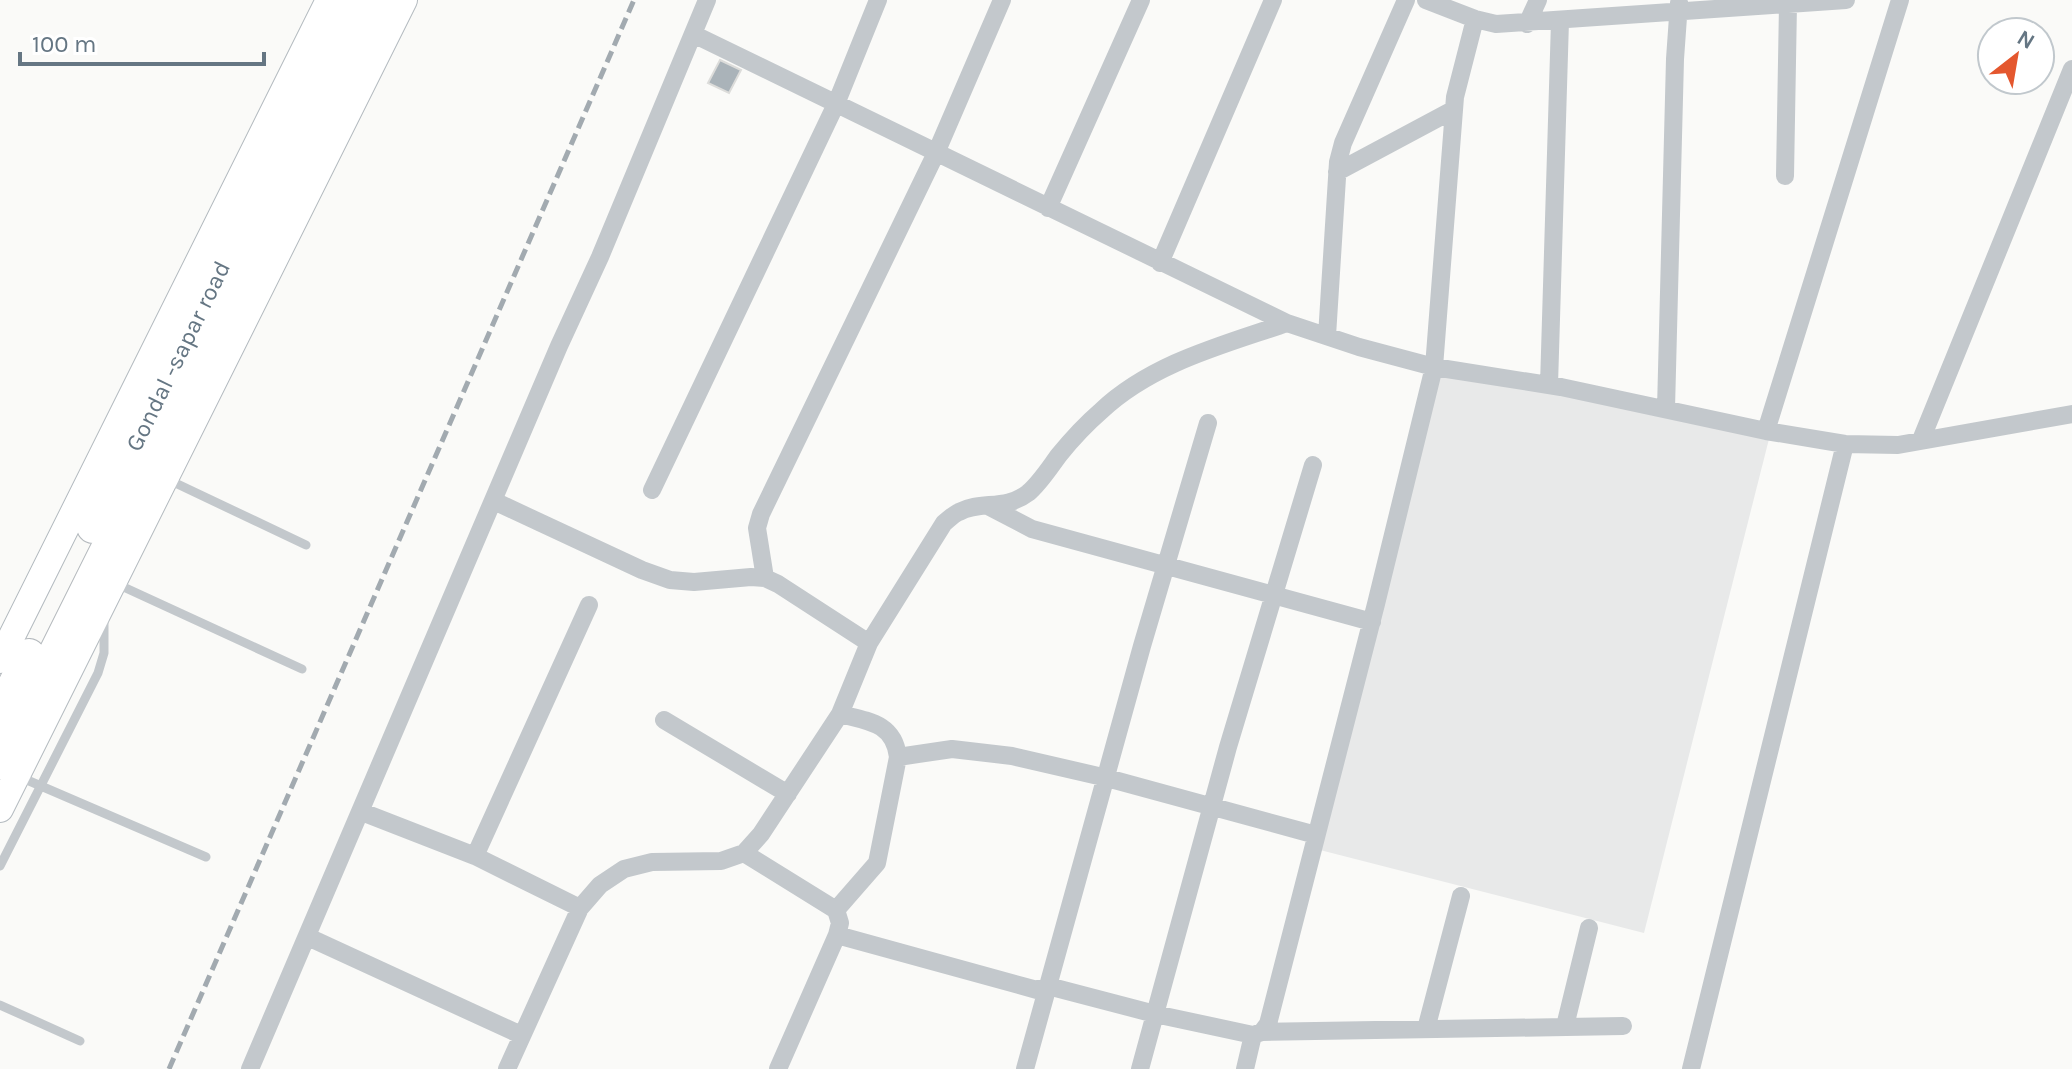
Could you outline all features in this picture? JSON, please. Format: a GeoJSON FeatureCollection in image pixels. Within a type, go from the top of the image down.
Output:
{"type":"FeatureCollection","features":[{"type":"Feature","properties":{"kind":"highway","name":"Gondal -sapar road"},"geometry":{"type":"LineString","coordinates":[[0,713],[355,0]]}},
{"type":"Feature","properties":{"kind":"highway"},"geometry":{"type":"LineString","coordinates":[[19,775],[381,0]]}},
{"type":"Feature","properties":{"kind":"street"},"geometry":{"type":"LineString","coordinates":[[0,660],[329,0]]}},
{"type":"Feature","properties":{"kind":"street"},"geometry":{"type":"LineString","coordinates":[[0,809],[404,0]]}},
{"type":"Feature","properties":{"kind":"street"},"geometry":{"type":"LineString","coordinates":[[250,1069],[707,0]]}},
{"type":"Feature","properties":{"kind":"street"},"geometry":{"type":"LineString","coordinates":[[652,490],[836,104],[878,0]]}},
{"type":"Feature","properties":{"kind":"street"},"geometry":{"type":"LineString","coordinates":[[765,578],[757,528],[761,514],[936,153],[1002,0]]}},
{"type":"Feature","properties":{"kind":"street"},"geometry":{"type":"LineString","coordinates":[[1048,208],[1141,0]]}},
{"type":"Feature","properties":{"kind":"street"},"geometry":{"type":"LineString","coordinates":[[1160,263],[1273,0]]}},
{"type":"Feature","properties":{"kind":"street"},"geometry":{"type":"LineString","coordinates":[[1327,336],[1337,172],[1343,143],[1406,0]]}},
{"type":"Feature","properties":{"kind":"street"},"geometry":{"type":"LineString","coordinates":[[1426,0],[1496,24],[1560,21],[1678,6],[1846,0]]}},
{"type":"Feature","properties":{"kind":"street"},"geometry":{"type":"LineString","coordinates":[[1527,24],[1538,0]]}},
{"type":"Feature","properties":{"kind":"street"},"geometry":{"type":"LineString","coordinates":[[1766,431],[1900,0]]}},
{"type":"Feature","properties":{"kind":"street"},"geometry":{"type":"LineString","coordinates":[[1785,176],[1788,4]]}},
{"type":"Feature","properties":{"kind":"street"},"geometry":{"type":"LineString","coordinates":[[1666,409],[1678,6]]}},
{"type":"Feature","properties":{"kind":"street"},"geometry":{"type":"LineString","coordinates":[[1245,1069],[1258,1034],[1271,1015],[1434,367],[1453,110],[1475,19]]}},
{"type":"Feature","properties":{"kind":"street"},"geometry":{"type":"LineString","coordinates":[[1549,385],[1560,21]]}},
{"type":"Feature","properties":{"kind":"street"},"geometry":{"type":"LineString","coordinates":[[693,34],[1287,323],[1434,367],[1549,385],[1766,431],[1845,444],[1898,445],[2072,414]]}},
{"type":"Feature","properties":{"kind":"street"},"geometry":{"type":"LineString","coordinates":[[1921,440],[2072,69]]}},
{"type":"Feature","properties":{"kind":"street"},"geometry":{"type":"LineString","coordinates":[[1337,172],[1453,110]]}},
{"type":"Feature","properties":{"kind":"street"},"geometry":{"type":"LineString","coordinates":[[507,1069],[580,908],[600,885],[624,869],[652,862],[721,861],[744,853],[761,834],[840,714],[869,643],[944,523],[959,512],[1018,500],[1031,491],[1069,443],[1103,409],[1153,375],[1179,361],[1287,323]]}},
{"type":"Feature","properties":{"kind":"street"},"geometry":{"type":"LineString","coordinates":[[1025,1069],[1208,423]]}},
{"type":"Feature","properties":{"kind":"street"},"geometry":{"type":"LineString","coordinates":[[1691,1069],[1845,444]]}},
{"type":"Feature","properties":{"kind":"street"},"geometry":{"type":"LineString","coordinates":[[1140,1069],[1212,807],[1313,465]]}},
{"type":"Feature","properties":{"kind":"street"},"geometry":{"type":"LineString","coordinates":[[494,501],[670,580],[694,582],[765,578],[869,643]]}},
{"type":"Feature","properties":{"kind":"street"},"geometry":{"type":"LineString","coordinates":[[988,506],[1032,529],[1372,622]]}},
{"type":"Feature","properties":{"kind":"street"},"geometry":{"type":"LineString","coordinates":[[475,856],[589,605]]}},
{"type":"Feature","properties":{"kind":"street"},"geometry":{"type":"LineString","coordinates":[[836,910],[877,863],[898,757],[897,743],[891,734],[869,721],[840,714]]}},
{"type":"Feature","properties":{"kind":"street"},"geometry":{"type":"LineString","coordinates":[[664,720],[788,794]]}},
{"type":"Feature","properties":{"kind":"street"},"geometry":{"type":"LineString","coordinates":[[898,757],[952,749],[981,751],[1107,778],[1316,835]]}},
{"type":"Feature","properties":{"kind":"street"},"geometry":{"type":"LineString","coordinates":[[362,812],[475,856],[580,908]]}},
{"type":"Feature","properties":{"kind":"street"},"geometry":{"type":"LineString","coordinates":[[744,853],[836,910],[840,923],[778,1069]]}},
{"type":"Feature","properties":{"kind":"street"},"geometry":{"type":"LineString","coordinates":[[1426,1029],[1461,896]]}},
{"type":"Feature","properties":{"kind":"street"},"geometry":{"type":"LineString","coordinates":[[1565,1026],[1589,928]]}},
{"type":"Feature","properties":{"kind":"street"},"geometry":{"type":"LineString","coordinates":[[837,935],[1037,990],[1048,986],[1155,1014],[1258,1034],[1623,1026]]}},
{"type":"Feature","properties":{"kind":"street"},"geometry":{"type":"LineString","coordinates":[[308,937],[521,1035]]}},
{"type":"Feature","properties":{"kind":"lane"},"geometry":{"type":"LineString","coordinates":[[166,478],[306,545]]}},
{"type":"Feature","properties":{"kind":"lane"},"geometry":{"type":"LineString","coordinates":[[108,594],[302,669]]}},
{"type":"Feature","properties":{"kind":"lane"},"geometry":{"type":"LineString","coordinates":[[0,866],[19,775],[206,857]]}},
{"type":"Feature","properties":{"kind":"lane"},"geometry":{"type":"LineString","coordinates":[[0,1005],[80,1041]]}},
{"type":"Feature","properties":{"kind":"shaded area"},"geometry":{"type":"Polygon","coordinates":[[[1443,360],[1770,435],[1644,933],[1320,850],[1443,360]]]}},
{"type":"Feature","properties":{"kind":"building"},"geometry":{"type":"Polygon","coordinates":[[[720,60],[741,70],[729,93],[708,83],[720,60]]]}},
{"type":"Feature","properties":{"kind":"railway"},"geometry":{"type":"LineString","coordinates":[[169,1069],[634,0]]}}]}
